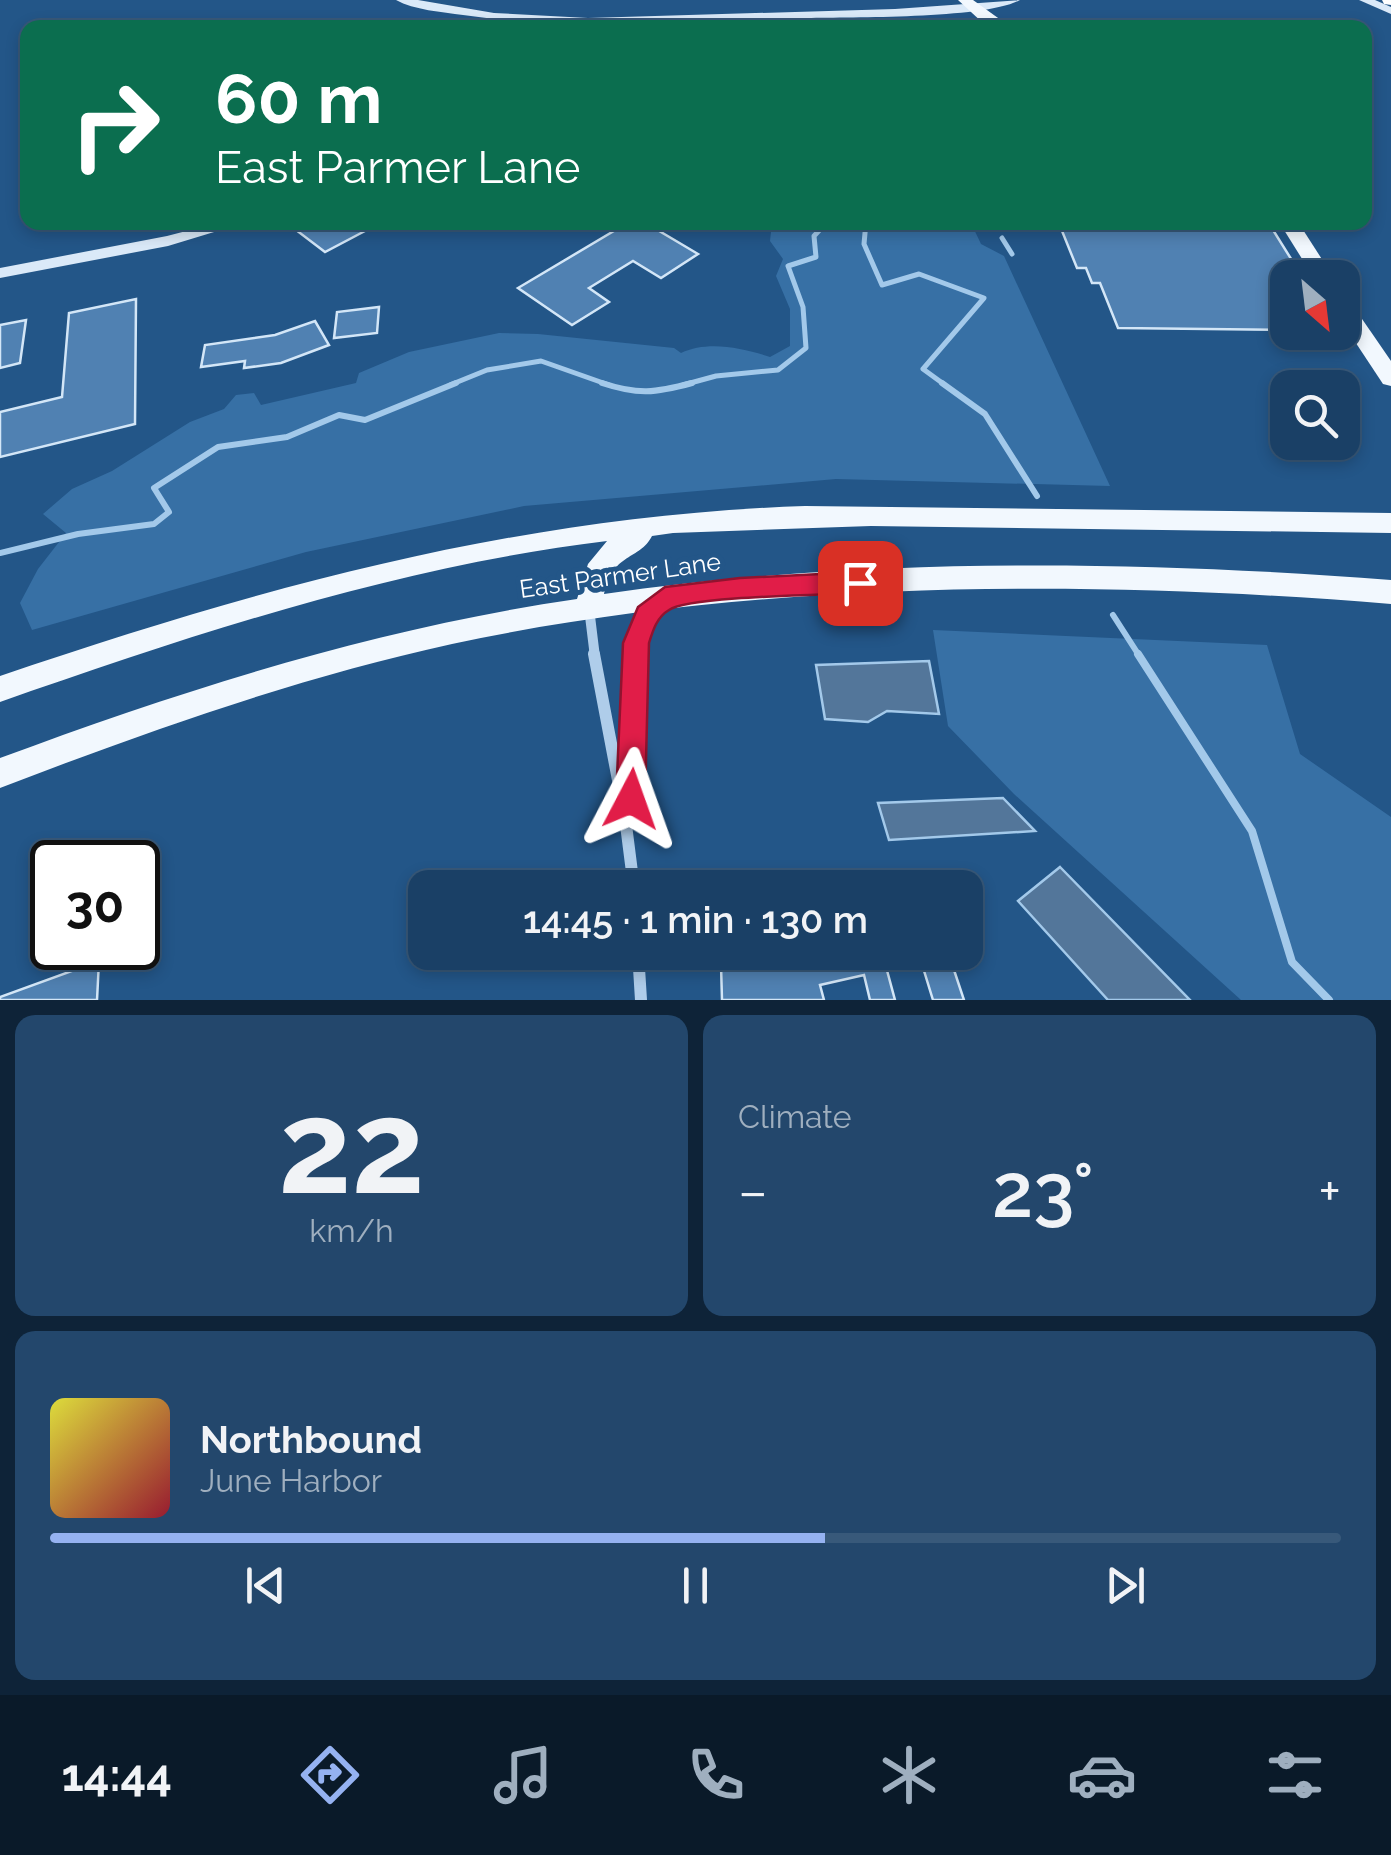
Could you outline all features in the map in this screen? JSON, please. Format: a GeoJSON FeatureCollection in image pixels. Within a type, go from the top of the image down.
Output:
{"type":"FeatureCollection","features":[{"type":"Feature","properties":{"kind":"main road"},"geometry":{"type":"LineString","coordinates":[[976,3],[997,20]]}},
{"type":"Feature","properties":{"kind":"main road"},"geometry":{"type":"LineString","coordinates":[[1293,230],[1312,260]]}},
{"type":"Feature","properties":{"kind":"main road"},"geometry":{"type":"LineString","coordinates":[[1360,332],[1391,378]]}},
{"type":"Feature","properties":{"kind":"main road","name":"East Parmer Lane"},"geometry":{"type":"LineString","coordinates":[[0,689],[137,641],[394,569],[520,544],[672,524],[826,514],[1200,524],[1391,523]]}},
{"type":"Feature","properties":{"kind":"main road"},"geometry":{"type":"LineString","coordinates":[[589,608],[593,578],[609,552],[672,524]]}},
{"type":"Feature","properties":{"kind":"main road","name":"East Parmer Lane"},"geometry":{"type":"LineString","coordinates":[[0,773],[130,723],[376,649],[589,608],[665,598],[740,589],[959,580],[1193,581],[1391,592]]}},
{"type":"Feature","properties":{"kind":"street"},"geometry":{"type":"LineString","coordinates":[[402,0],[512,20]]}},
{"type":"Feature","properties":{"kind":"street"},"geometry":{"type":"LineString","coordinates":[[635,20],[813,14],[1014,0]]}},
{"type":"Feature","properties":{"kind":"street"},"geometry":{"type":"LineString","coordinates":[[1365,0],[1391,11]]}},
{"type":"Feature","properties":{"kind":"street"},"geometry":{"type":"LineString","coordinates":[[0,273],[209,230]]}},
{"type":"Feature","properties":{"kind":"street"},"geometry":{"type":"LineString","coordinates":[[629,834],[636,643],[647,615],[665,598]]}},
{"type":"Feature","properties":{"kind":"street"},"geometry":{"type":"LineString","coordinates":[[589,608],[632,870]]}},
{"type":"Feature","properties":{"kind":"street"},"geometry":{"type":"LineString","coordinates":[[639,970],[641,1000]]}},
{"type":"Feature","properties":{"kind":"shaded area"},"geometry":{"type":"Polygon","coordinates":[[[771,230],[974,230],[981,244],[1004,256],[1110,486],[836,479],[524,506],[306,552],[32,630],[20,603],[38,569],[66,533],[43,514],[72,489],[112,471],[190,422],[224,409],[236,395],[254,393],[261,405],[356,383],[359,373],[409,352],[499,333],[674,348],[681,353],[702,347],[726,347],[770,357],[790,346],[790,309],[776,276],[783,259],[770,241],[771,230]]]}},
{"type":"Feature","properties":{"kind":"shaded area"},"geometry":{"type":"Polygon","coordinates":[[[933,630],[1267,645],[1300,754],[1391,817],[1391,1000],[1241,1000],[1014,794],[948,726],[933,630]]]}},
{"type":"Feature","properties":{"kind":"shaded area"},"geometry":{"type":"Polygon","coordinates":[[[929,661],[939,714],[887,711],[868,722],[825,719],[816,665],[929,661]]]}},
{"type":"Feature","properties":{"kind":"shaded area"},"geometry":{"type":"Polygon","coordinates":[[[1003,798],[1035,831],[889,840],[878,803],[1003,798]]]}},
{"type":"Feature","properties":{"kind":"shaded area"},"geometry":{"type":"Polygon","coordinates":[[[1060,867],[1190,1000],[1108,1000],[1018,901],[1060,867]]]}},
{"type":"Feature","properties":{"kind":"building"},"geometry":{"type":"Polygon","coordinates":[[[296,230],[367,230],[325,252],[296,230]]]}},
{"type":"Feature","properties":{"kind":"building"},"geometry":{"type":"Polygon","coordinates":[[[616,230],[658,230],[698,254],[661,278],[633,261],[589,288],[609,302],[572,325],[518,288],[616,230]]]}},
{"type":"Feature","properties":{"kind":"building"},"geometry":{"type":"Polygon","coordinates":[[[1062,230],[1273,230],[1292,260],[1270,260],[1270,330],[1118,328],[1100,283],[1092,283],[1086,268],[1077,268],[1062,230]]]}},
{"type":"Feature","properties":{"kind":"building"},"geometry":{"type":"Polygon","coordinates":[[[136,299],[135,424],[0,457],[0,412],[62,397],[69,313],[136,299]]]}},
{"type":"Feature","properties":{"kind":"building"},"geometry":{"type":"Polygon","coordinates":[[[379,307],[377,333],[334,338],[337,312],[379,307]]]}},
{"type":"Feature","properties":{"kind":"building"},"geometry":{"type":"Polygon","coordinates":[[[26,320],[20,363],[0,368],[0,325],[26,320]]]}},
{"type":"Feature","properties":{"kind":"building"},"geometry":{"type":"Polygon","coordinates":[[[315,321],[329,345],[281,363],[244,368],[245,361],[201,367],[205,345],[275,335],[315,321]]]}},
{"type":"Feature","properties":{"kind":"building"},"geometry":{"type":"Polygon","coordinates":[[[74,970],[99,970],[97,1000],[0,997],[74,970]]]}},
{"type":"Feature","properties":{"kind":"building"},"geometry":{"type":"Polygon","coordinates":[[[721,970],[887,970],[895,1000],[870,1000],[864,975],[820,985],[824,1000],[722,1000],[721,970]]]}},
{"type":"Feature","properties":{"kind":"building"},"geometry":{"type":"Polygon","coordinates":[[[924,970],[954,970],[964,1000],[933,1000],[924,970]]]}},
{"type":"Feature","properties":{"kind":"waterway"},"geometry":{"type":"LineString","coordinates":[[683,385],[716,376],[778,370],[806,348],[803,307],[788,266],[816,257],[814,236],[820,230]]}},
{"type":"Feature","properties":{"kind":"waterway"},"geometry":{"type":"LineString","coordinates":[[865,230],[864,244],[882,285],[919,274],[984,298],[923,369],[945,385]]}},
{"type":"Feature","properties":{"kind":"waterway"},"geometry":{"type":"LineString","coordinates":[[1002,238],[1012,254]]}},
{"type":"Feature","properties":{"kind":"waterway"},"geometry":{"type":"LineString","coordinates":[[450,385],[487,370],[541,361],[607,384]]}},
{"type":"Feature","properties":{"kind":"waterway"},"geometry":{"type":"LineString","coordinates":[[0,553],[78,534],[154,524],[169,512],[154,488],[218,447],[287,437],[339,415],[365,420],[456,383]]}},
{"type":"Feature","properties":{"kind":"waterway"},"geometry":{"type":"LineString","coordinates":[[602,383],[607,384]]}},
{"type":"Feature","properties":{"kind":"waterway"},"geometry":{"type":"LineString","coordinates":[[607,384],[647,391],[692,383]]}},
{"type":"Feature","properties":{"kind":"waterway"},"geometry":{"type":"LineString","coordinates":[[942,383],[985,414],[1037,496]]}},
{"type":"Feature","properties":{"kind":"waterway"},"geometry":{"type":"LineString","coordinates":[[1113,615],[1140,657]]}},
{"type":"Feature","properties":{"kind":"waterway"},"geometry":{"type":"LineString","coordinates":[[1138,654],[1252,831],[1292,962],[1329,1000]]}},
{"type":"Feature","properties":{"kind":"route"},"geometry":{"type":"LineString","coordinates":[[631,799],[636,643],[647,615],[656,606],[665,598],[740,589],[860,583]]}}]}
